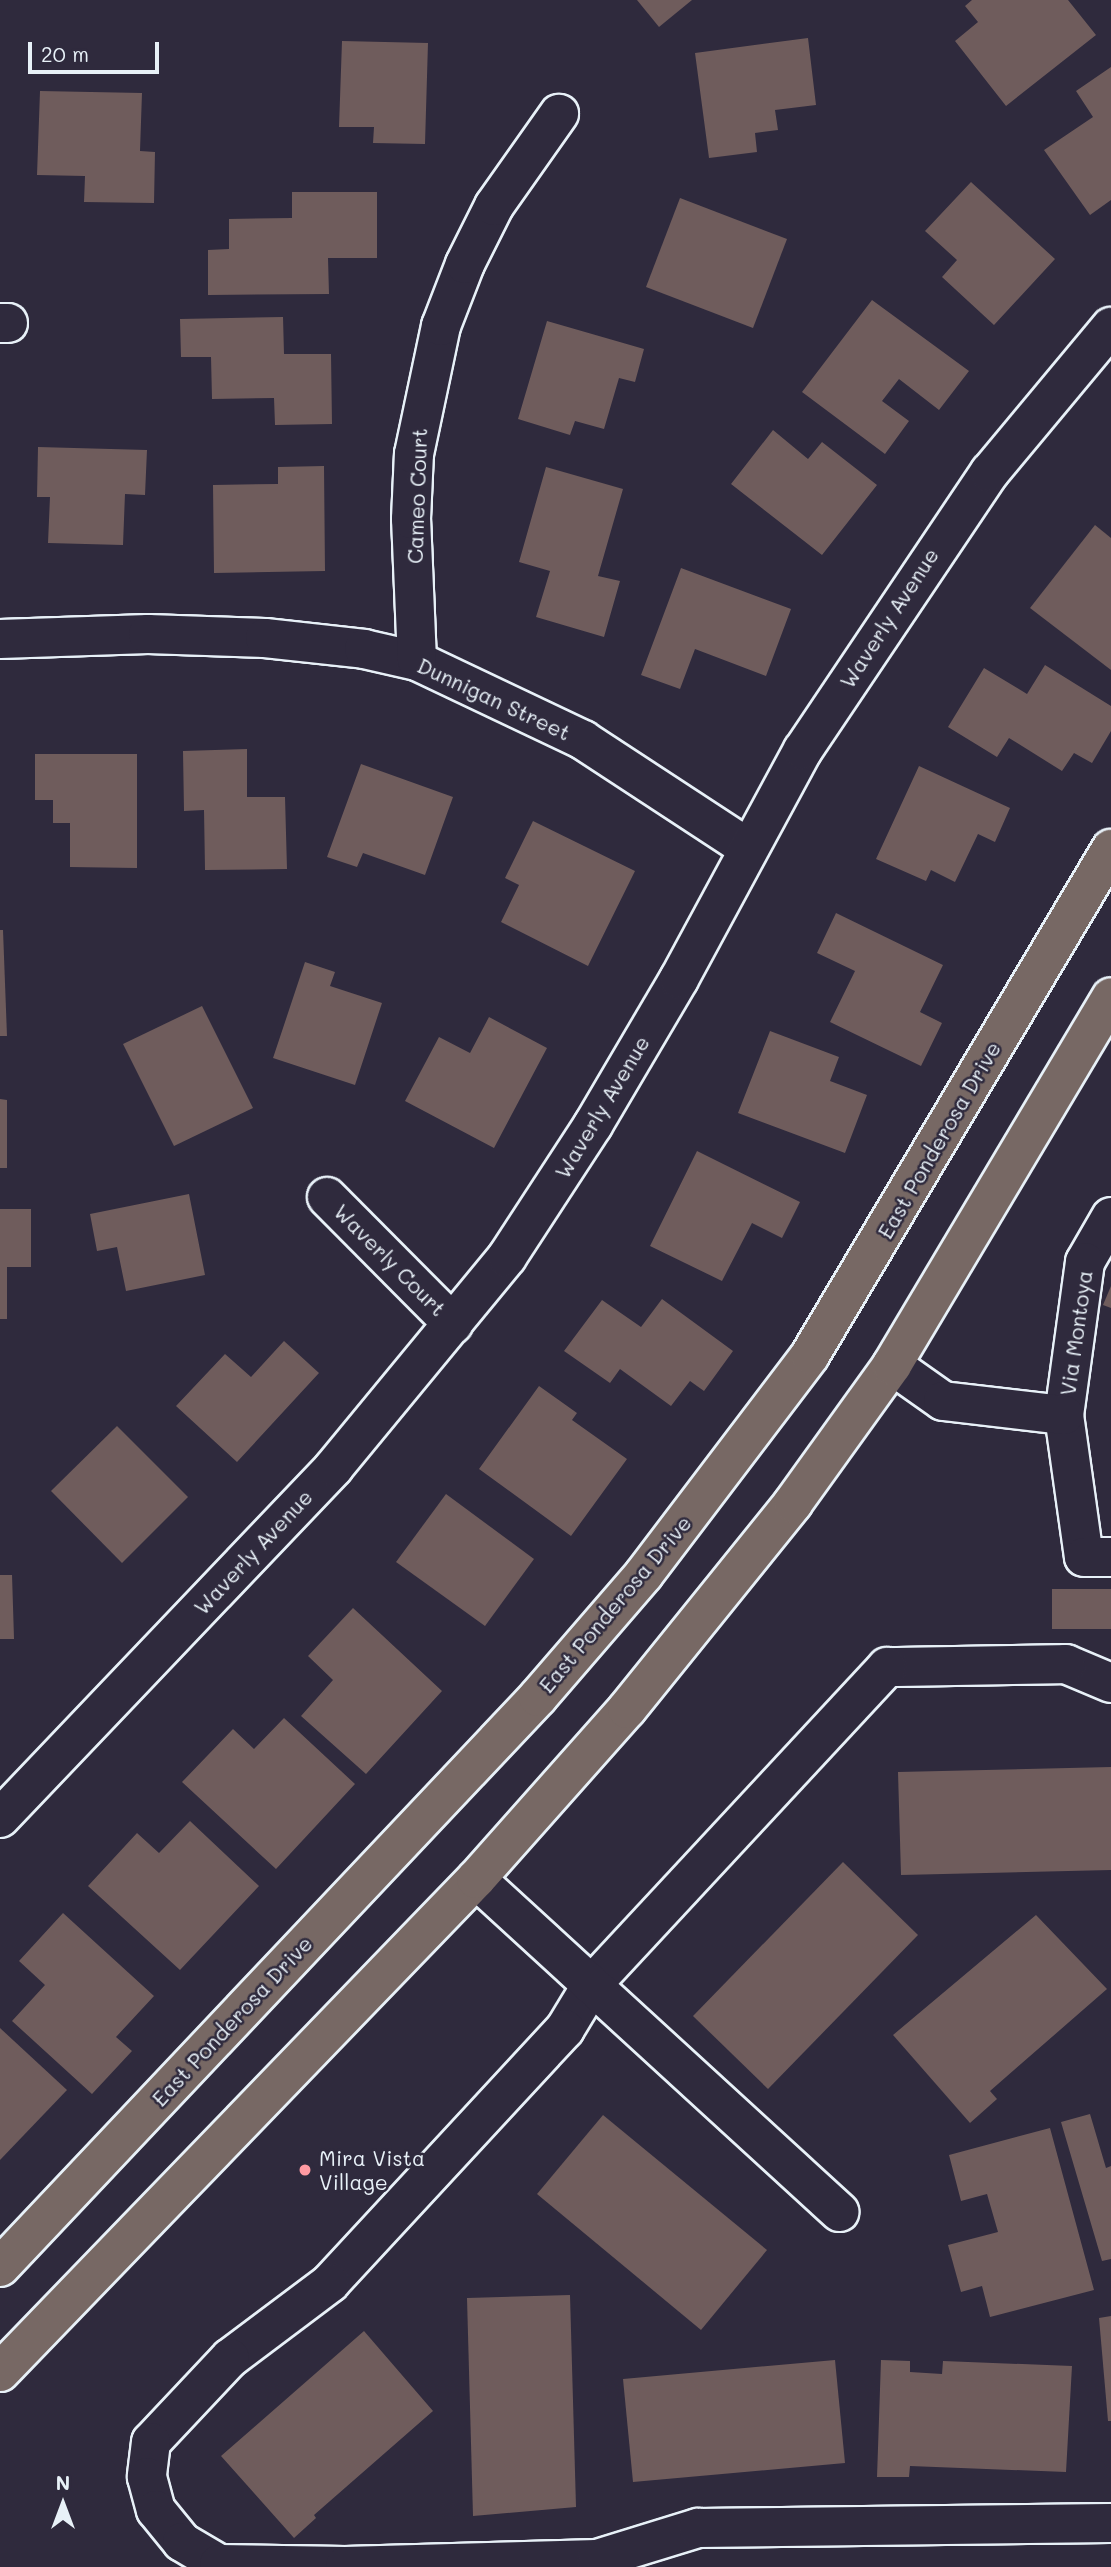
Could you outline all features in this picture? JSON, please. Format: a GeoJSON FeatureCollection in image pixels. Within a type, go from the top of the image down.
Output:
{"type":"FeatureCollection","features":[{"type":"Feature","properties":{"kind":"main road","name":"East Ponderosa Drive"},"geometry":{"type":"LineString","coordinates":[[0,2267],[538,1697],[644,1574],[810,1355],[1111,849]]}},
{"type":"Feature","properties":{"kind":"main road"},"geometry":{"type":"LineString","coordinates":[[0,2372],[476,1879],[636,1698],[793,1503],[892,1365],[1111,998]]}},
{"type":"Feature","properties":{"kind":"street","name":"Cameo Court"},"geometry":{"type":"LineString","coordinates":[[417,661],[411,519],[414,454],[435,351],[465,264],[495,206],[559,114]]}},
{"type":"Feature","properties":{"kind":"street","name":"Waverly Avenue"},"geometry":{"type":"LineString","coordinates":[[0,1818],[334,1467],[507,1257],[593,1125],[679,979],[803,750],[936,546],[1053,393],[1111,327]]}},
{"type":"Feature","properties":{"kind":"street","name":"Dunnigan Street"},"geometry":{"type":"LineString","coordinates":[[0,639],[148,634],[265,638],[364,649],[417,661],[583,740],[748,848]]}},
{"type":"Feature","properties":{"kind":"street","name":"Waverly Court"},"geometry":{"type":"LineString","coordinates":[[327,1197],[453,1324]]}},
{"type":"Feature","properties":{"kind":"street","name":"Via Montoya"},"geometry":{"type":"LineString","coordinates":[[1111,1217],[1085,1262],[1064,1415],[1084,1557],[1111,1557]]}},
{"type":"Feature","properties":{"kind":"street","name":"Via Montoya"},"geometry":{"type":"LineString","coordinates":[[892,1365],[943,1401],[1064,1415]]}},
{"type":"Feature","properties":{"kind":"street"},"geometry":{"type":"LineString","coordinates":[[1111,1683],[1066,1664],[887,1667],[592,1986],[565,2029],[330,2283],[230,2358],[151,2442],[147,2477],[156,2510],[182,2542],[219,2564],[345,2566],[597,2559],[698,2528],[1111,2523]]}},
{"type":"Feature","properties":{"kind":"street"},"geometry":{"type":"LineString","coordinates":[[476,1879],[839,2212]]}},
{"type":"Feature","properties":{"kind":"building"},"geometry":{"type":"Polygon","coordinates":[[[637,0],[692,0],[659,27],[637,0]]]}},
{"type":"Feature","properties":{"kind":"building"},"geometry":{"type":"Polygon","coordinates":[[[972,0],[1068,0],[1096,35],[1006,106],[955,41],[978,22],[965,6],[972,0]]]}},
{"type":"Feature","properties":{"kind":"building"},"geometry":{"type":"Polygon","coordinates":[[[808,38],[816,105],[775,110],[778,130],[755,133],[757,152],[709,158],[695,53],[808,38]]]}},
{"type":"Feature","properties":{"kind":"building"},"geometry":{"type":"Polygon","coordinates":[[[342,41],[428,43],[425,144],[373,143],[374,127],[339,127],[342,41]]]}},
{"type":"Feature","properties":{"kind":"building"},"geometry":{"type":"Polygon","coordinates":[[[1111,67],[1111,200],[1090,215],[1044,150],[1093,117],[1076,91],[1111,67]]]}},
{"type":"Feature","properties":{"kind":"building"},"geometry":{"type":"Polygon","coordinates":[[[40,91],[142,93],[140,151],[155,152],[154,203],[84,202],[85,176],[37,175],[40,91]]]}},
{"type":"Feature","properties":{"kind":"building"},"geometry":{"type":"Polygon","coordinates":[[[971,182],[1055,259],[994,325],[942,277],[957,260],[925,231],[971,182]]]}},
{"type":"Feature","properties":{"kind":"building"},"geometry":{"type":"Polygon","coordinates":[[[292,192],[377,192],[377,258],[328,258],[329,294],[208,295],[208,250],[229,249],[229,219],[292,218],[292,192]]]}},
{"type":"Feature","properties":{"kind":"building"},"geometry":{"type":"Polygon","coordinates":[[[680,198],[787,239],[753,328],[646,287],[680,198]]]}},
{"type":"Feature","properties":{"kind":"building"},"geometry":{"type":"Polygon","coordinates":[[[872,300],[969,371],[939,410],[899,379],[882,401],[909,421],[885,454],[802,392],[872,300]]]}},
{"type":"Feature","properties":{"kind":"building"},"geometry":{"type":"Polygon","coordinates":[[[283,317],[284,354],[331,354],[332,424],[275,425],[274,398],[212,399],[211,357],[181,357],[180,319],[283,317]]]}},
{"type":"Feature","properties":{"kind":"building"},"geometry":{"type":"Polygon","coordinates":[[[547,321],[644,349],[635,382],[619,378],[604,429],[575,421],[570,435],[518,419],[547,321]]]}},
{"type":"Feature","properties":{"kind":"building"},"geometry":{"type":"Polygon","coordinates":[[[773,430],[808,459],[822,442],[877,485],[822,555],[731,484],[773,430]]]}},
{"type":"Feature","properties":{"kind":"building"},"geometry":{"type":"Polygon","coordinates":[[[38,447],[147,450],[145,495],[125,494],[123,545],[48,543],[50,497],[37,497],[38,447]]]}},
{"type":"Feature","properties":{"kind":"building"},"geometry":{"type":"Polygon","coordinates":[[[324,466],[325,571],[214,573],[213,485],[278,484],[278,467],[324,466]]]}},
{"type":"Feature","properties":{"kind":"building"},"geometry":{"type":"Polygon","coordinates":[[[546,467],[623,489],[598,576],[620,581],[604,637],[536,617],[550,571],[519,562],[546,467]]]}},
{"type":"Feature","properties":{"kind":"building"},"geometry":{"type":"Polygon","coordinates":[[[1095,525],[1111,538],[1111,670],[1030,608],[1095,525]]]}},
{"type":"Feature","properties":{"kind":"building"},"geometry":{"type":"Polygon","coordinates":[[[681,568],[791,609],[766,676],[695,649],[680,689],[641,675],[681,568]]]}},
{"type":"Feature","properties":{"kind":"building"},"geometry":{"type":"Polygon","coordinates":[[[1045,665],[1111,706],[1111,731],[1092,763],[1074,753],[1062,771],[1009,738],[997,757],[948,727],[984,668],[1027,694],[1045,665]]]}},
{"type":"Feature","properties":{"kind":"building"},"geometry":{"type":"Polygon","coordinates":[[[247,749],[247,797],[285,797],[287,869],[205,870],[204,810],[184,811],[183,751],[247,749]]]}},
{"type":"Feature","properties":{"kind":"building"},"geometry":{"type":"Polygon","coordinates":[[[35,754],[137,754],[137,868],[70,867],[70,823],[53,823],[53,800],[35,800],[35,754]]]}},
{"type":"Feature","properties":{"kind":"building"},"geometry":{"type":"Polygon","coordinates":[[[361,764],[453,797],[425,875],[363,853],[357,867],[327,857],[361,764]]]}},
{"type":"Feature","properties":{"kind":"building"},"geometry":{"type":"Polygon","coordinates":[[[919,766],[1010,808],[995,842],[978,834],[955,882],[931,870],[926,881],[876,859],[919,766]]]}},
{"type":"Feature","properties":{"kind":"building"},"geometry":{"type":"Polygon","coordinates":[[[533,821],[635,871],[588,966],[501,922],[519,885],[505,878],[533,821]]]}},
{"type":"Feature","properties":{"kind":"building"},"geometry":{"type":"Polygon","coordinates":[[[836,913],[943,965],[920,1012],[942,1023],[921,1066],[830,1022],[855,971],[817,953],[836,913]]]}},
{"type":"Feature","properties":{"kind":"building"},"geometry":{"type":"Polygon","coordinates":[[[0,930],[3,930],[7,1036],[0,1036],[0,930]]]}},
{"type":"Feature","properties":{"kind":"building"},"geometry":{"type":"Polygon","coordinates":[[[305,962],[335,972],[330,986],[382,1003],[355,1085],[273,1058],[305,962]]]}},
{"type":"Feature","properties":{"kind":"building"},"geometry":{"type":"Polygon","coordinates":[[[202,1006],[253,1108],[174,1146],[123,1044],[202,1006]]]}},
{"type":"Feature","properties":{"kind":"building"},"geometry":{"type":"Polygon","coordinates":[[[489,1017],[547,1048],[494,1148],[405,1101],[439,1037],[470,1053],[489,1017]]]}},
{"type":"Feature","properties":{"kind":"building"},"geometry":{"type":"Polygon","coordinates":[[[770,1031],[839,1057],[830,1081],[867,1095],[845,1153],[738,1113],[770,1031]]]}},
{"type":"Feature","properties":{"kind":"building"},"geometry":{"type":"Polygon","coordinates":[[[0,1099],[7,1100],[7,1168],[0,1168],[0,1099]]]}},
{"type":"Feature","properties":{"kind":"building"},"geometry":{"type":"Polygon","coordinates":[[[697,1151],[800,1202],[782,1238],[752,1223],[722,1281],[650,1246],[697,1151]]]}},
{"type":"Feature","properties":{"kind":"building"},"geometry":{"type":"Polygon","coordinates":[[[189,1194],[205,1275],[126,1291],[117,1247],[97,1251],[90,1214],[189,1194]]]}},
{"type":"Feature","properties":{"kind":"building"},"geometry":{"type":"Polygon","coordinates":[[[0,1209],[31,1209],[31,1267],[7,1267],[7,1319],[0,1319],[0,1209]]]}},
{"type":"Feature","properties":{"kind":"building"},"geometry":{"type":"Polygon","coordinates":[[[1111,1286],[1111,1308],[1103,1305],[1111,1286]]]}},
{"type":"Feature","properties":{"kind":"building"},"geometry":{"type":"Polygon","coordinates":[[[662,1299],[733,1351],[704,1391],[690,1381],[671,1406],[620,1369],[610,1383],[564,1351],[602,1300],[641,1327],[662,1299]]]}},
{"type":"Feature","properties":{"kind":"building"},"geometry":{"type":"Polygon","coordinates":[[[284,1341],[319,1373],[237,1462],[176,1406],[225,1354],[251,1377],[284,1341]]]}},
{"type":"Feature","properties":{"kind":"building"},"geometry":{"type":"Polygon","coordinates":[[[539,1386],[577,1413],[572,1420],[627,1459],[571,1536],[479,1469],[539,1386]]]}},
{"type":"Feature","properties":{"kind":"building"},"geometry":{"type":"Polygon","coordinates":[[[117,1426],[188,1497],[122,1563],[51,1491],[117,1426]]]}},
{"type":"Feature","properties":{"kind":"building"},"geometry":{"type":"Polygon","coordinates":[[[446,1494],[534,1559],[485,1626],[396,1562],[446,1494]]]}},
{"type":"Feature","properties":{"kind":"building"},"geometry":{"type":"Polygon","coordinates":[[[0,1575],[12,1575],[14,1639],[0,1639],[0,1575]]]}},
{"type":"Feature","properties":{"kind":"building"},"geometry":{"type":"Polygon","coordinates":[[[1052,1589],[1111,1589],[1111,1629],[1052,1629],[1052,1589]]]}},
{"type":"Feature","properties":{"kind":"building"},"geometry":{"type":"Polygon","coordinates":[[[353,1608],[442,1691],[366,1774],[301,1716],[333,1680],[308,1656],[353,1608]]]}},
{"type":"Feature","properties":{"kind":"building"},"geometry":{"type":"Polygon","coordinates":[[[284,1718],[355,1784],[276,1869],[182,1782],[233,1729],[254,1749],[284,1718]]]}},
{"type":"Feature","properties":{"kind":"building"},"geometry":{"type":"Polygon","coordinates":[[[1111,1767],[1111,1870],[901,1875],[898,1772],[1111,1767]]]}},
{"type":"Feature","properties":{"kind":"building"},"geometry":{"type":"Polygon","coordinates":[[[190,1821],[259,1886],[180,1970],[88,1886],[137,1833],[159,1853],[190,1821]]]}},
{"type":"Feature","properties":{"kind":"building"},"geometry":{"type":"Polygon","coordinates":[[[843,1862],[918,1935],[768,2089],[693,2016],[843,1862]]]}},
{"type":"Feature","properties":{"kind":"building"},"geometry":{"type":"Polygon","coordinates":[[[63,1913],[154,1996],[116,2037],[132,2051],[92,2094],[12,2021],[45,1985],[19,1961],[63,1913]]]}},
{"type":"Feature","properties":{"kind":"building"},"geometry":{"type":"Polygon","coordinates":[[[1036,1915],[1107,1989],[990,2091],[997,2099],[970,2123],[893,2035],[1036,1915]]]}},
{"type":"Feature","properties":{"kind":"building"},"geometry":{"type":"Polygon","coordinates":[[[0,2028],[67,2090],[0,2160],[0,2028]]]}},
{"type":"Feature","properties":{"kind":"building"},"geometry":{"type":"Polygon","coordinates":[[[1090,2114],[1106,2168],[1111,2166],[1111,2259],[1102,2261],[1061,2122],[1090,2114]]]}},
{"type":"Feature","properties":{"kind":"building"},"geometry":{"type":"Polygon","coordinates":[[[603,2115],[767,2250],[701,2330],[537,2194],[603,2115]]]}},
{"type":"Feature","properties":{"kind":"building"},"geometry":{"type":"Polygon","coordinates":[[[1050,2128],[1094,2290],[990,2317],[982,2286],[961,2292],[948,2245],[998,2232],[987,2194],[961,2201],[949,2155],[1050,2128]]]}},
{"type":"Feature","properties":{"kind":"building"},"geometry":{"type":"Polygon","coordinates":[[[570,2295],[576,2507],[473,2516],[467,2298],[570,2295]]]}},
{"type":"Feature","properties":{"kind":"building"},"geometry":{"type":"Polygon","coordinates":[[[1111,2316],[1111,2421],[1108,2421],[1099,2318],[1111,2316]]]}},
{"type":"Feature","properties":{"kind":"building"},"geometry":{"type":"Polygon","coordinates":[[[364,2331],[433,2411],[314,2515],[316,2518],[294,2538],[221,2456],[364,2331]]]}},
{"type":"Feature","properties":{"kind":"building"},"geometry":{"type":"Polygon","coordinates":[[[835,2360],[845,2463],[633,2482],[623,2379],[835,2360]]]}},
{"type":"Feature","properties":{"kind":"building"},"geometry":{"type":"Polygon","coordinates":[[[881,2360],[910,2361],[910,2372],[942,2374],[943,2361],[1072,2366],[1066,2472],[910,2466],[909,2477],[877,2477],[881,2360]]]}},
{"type":"Feature","properties":{"kind":"place","name":"Mira Vista Village"},"geometry":{"type":"Point","coordinates":[305,2170]}}]}
